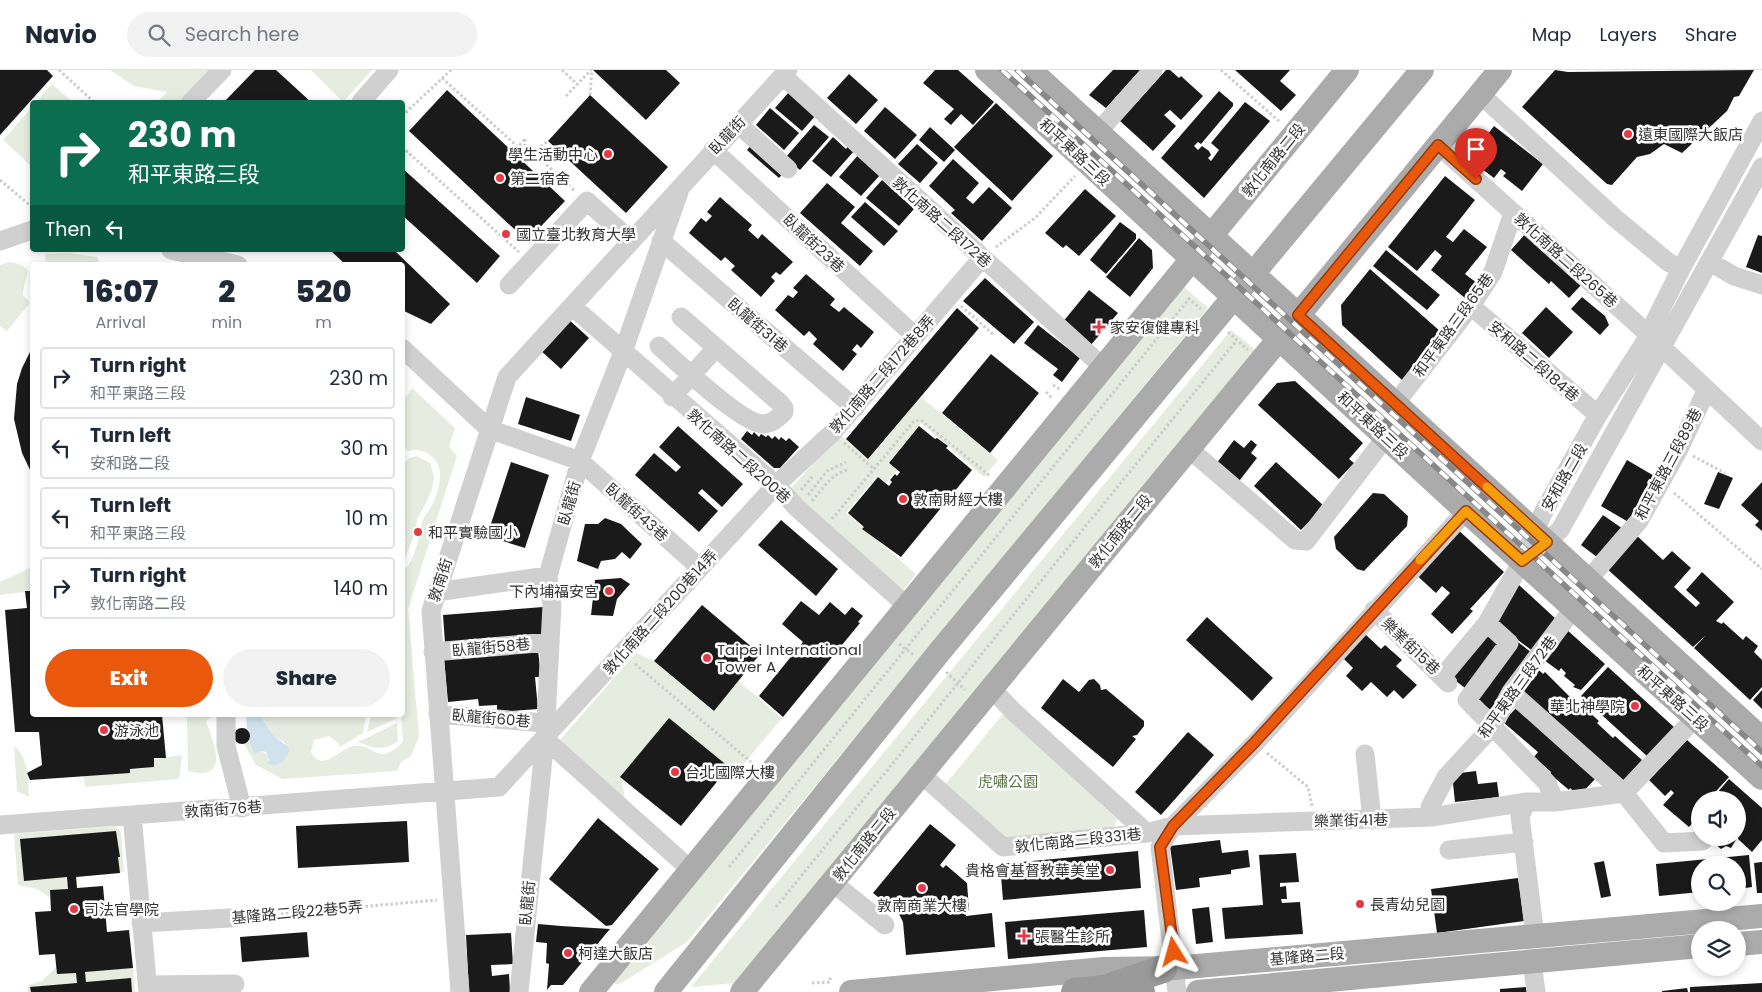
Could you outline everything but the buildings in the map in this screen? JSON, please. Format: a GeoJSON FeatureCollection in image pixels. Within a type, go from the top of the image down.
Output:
{"type":"FeatureCollection","features":[{"type":"Feature","properties":{"kind":"highway"},"geometry":{"type":"LineString","coordinates":[[1104,989],[1169,968]]}},
{"type":"Feature","properties":{"kind":"highway"},"geometry":{"type":"LineString","coordinates":[[1075,992],[1104,989],[1141,992]]}},
{"type":"Feature","properties":{"kind":"main road","name":"和平東路三段"},"geometry":{"type":"LineString","coordinates":[[987,70],[1191,260],[1762,778]]}},
{"type":"Feature","properties":{"kind":"main road","name":"和平東路三段"},"geometry":{"type":"LineString","coordinates":[[1030,70],[1761,738]]}},
{"type":"Feature","properties":{"kind":"main road","name":"敦化南路二段"},"geometry":{"type":"LineString","coordinates":[[590,992],[1347,70]]}},
{"type":"Feature","properties":{"kind":"main road"},"geometry":{"type":"LineString","coordinates":[[666,992],[931,662],[1422,70]]}},
{"type":"Feature","properties":{"kind":"main road","name":"敦化南路二段"},"geometry":{"type":"LineString","coordinates":[[742,992],[921,774],[980,691],[1188,448],[1500,70]]}},
{"type":"Feature","properties":{"kind":"main road","name":"基隆路二段"},"geometry":{"type":"LineString","coordinates":[[852,992],[898,990],[1104,969],[1169,968],[1762,916]]}},
{"type":"Feature","properties":{"kind":"main road"},"geometry":{"type":"LineString","coordinates":[[1746,943],[1762,942]]}},
{"type":"Feature","properties":{"kind":"main road","name":"基隆路二段"},"geometry":{"type":"LineString","coordinates":[[1198,992],[1691,947]]}},
{"type":"Feature","properties":{"kind":"street"},"geometry":{"type":"LineString","coordinates":[[193,100],[222,70]]}},
{"type":"Feature","properties":{"kind":"street"},"geometry":{"type":"LineString","coordinates":[[363,100],[389,70]]}},
{"type":"Feature","properties":{"kind":"street"},"geometry":{"type":"LineString","coordinates":[[1098,132],[1153,70]]}},
{"type":"Feature","properties":{"kind":"street","name":"臥龍街"},"geometry":{"type":"LineString","coordinates":[[518,992],[544,731],[552,605],[548,576],[580,461],[623,352],[682,183],[785,73]]}},
{"type":"Feature","properties":{"kind":"street","name":"敦化南路二段172巷"},"geometry":{"type":"LineString","coordinates":[[785,73],[982,258],[1103,367]]}},
{"type":"Feature","properties":{"kind":"street"},"geometry":{"type":"LineString","coordinates":[[1480,94],[1615,218],[1668,262],[1681,269]]}},
{"type":"Feature","properties":{"kind":"street","name":"安和路二段"},"geometry":{"type":"LineString","coordinates":[[1541,536],[1560,530],[1655,341],[1681,269],[1762,121]]}},
{"type":"Feature","properties":{"kind":"street"},"geometry":{"type":"LineString","coordinates":[[738,124],[788,169]]}},
{"type":"Feature","properties":{"kind":"street","name":"敦化南路二段265巷"},"geometry":{"type":"LineString","coordinates":[[1438,145],[1655,341],[1706,391],[1762,441]]}},
{"type":"Feature","properties":{"kind":"street","name":"臥龍街23巷"},"geometry":{"type":"LineString","coordinates":[[713,150],[915,336]]}},
{"type":"Feature","properties":{"kind":"street"},"geometry":{"type":"LineString","coordinates":[[1742,159],[1762,167]]}},
{"type":"Feature","properties":{"kind":"street","name":"安和路二段"},"geometry":{"type":"LineString","coordinates":[[1522,561],[1541,536],[1598,415],[1655,341],[1710,262],[1762,167]]}},
{"type":"Feature","properties":{"kind":"street","name":"敦南街"},"geometry":{"type":"LineString","coordinates":[[460,992],[430,611],[507,377],[682,183]]}},
{"type":"Feature","properties":{"kind":"street"},"geometry":{"type":"LineString","coordinates":[[509,286],[586,201],[631,241]]}},
{"type":"Feature","properties":{"kind":"street","name":"和平東路三段65巷"},"geometry":{"type":"LineString","coordinates":[[1395,404],[1471,306],[1493,272],[1513,213]]}},
{"type":"Feature","properties":{"kind":"street"},"geometry":{"type":"LineString","coordinates":[[0,241],[30,231]]}},
{"type":"Feature","properties":{"kind":"street","name":"臥龍街31巷"},"geometry":{"type":"LineString","coordinates":[[661,241],[854,408]]}},
{"type":"Feature","properties":{"kind":"street"},"geometry":{"type":"LineString","coordinates":[[180,252],[225,262]]}},
{"type":"Feature","properties":{"kind":"street","name":"敦化南路二段172巷8弄"},"geometry":{"type":"LineString","coordinates":[[776,486],[837,441],[854,408],[982,258]]}},
{"type":"Feature","properties":{"kind":"street"},"geometry":{"type":"LineString","coordinates":[[1710,262],[1734,276],[1762,285]]}},
{"type":"Feature","properties":{"kind":"street","name":"敦化南路二段200巷"},"geometry":{"type":"LineString","coordinates":[[572,306],[672,397],[776,486],[810,505],[830,522],[907,606]]}},
{"type":"Feature","properties":{"kind":"street","name":"安和路二段184巷"},"geometry":{"type":"LineString","coordinates":[[1471,306],[1598,415]]}},
{"type":"Feature","properties":{"kind":"street"},"geometry":{"type":"LineString","coordinates":[[659,346],[740,414],[762,424],[774,421],[782,414],[784,408],[780,403],[681,317]]}},
{"type":"Feature","properties":{"kind":"street"},"geometry":{"type":"LineString","coordinates":[[672,397],[716,348]]}},
{"type":"Feature","properties":{"kind":"street"},"geometry":{"type":"LineString","coordinates":[[405,351],[489,429]]}},
{"type":"Feature","properties":{"kind":"street","name":"和平東路三段89巷"},"geometry":{"type":"LineString","coordinates":[[1588,580],[1639,521],[1662,482],[1706,391]]}},
{"type":"Feature","properties":{"kind":"street","name":"臥龍街43巷"},"geometry":{"type":"LineString","coordinates":[[489,429],[580,461],[699,567]]}},
{"type":"Feature","properties":{"kind":"street"},"geometry":{"type":"LineString","coordinates":[[1188,448],[1295,540],[1306,541],[1386,436]]}},
{"type":"Feature","properties":{"kind":"street","name":"敦化南路二段200巷14弄"},"geometry":{"type":"LineString","coordinates":[[445,790],[499,787],[544,731],[622,654],[699,567],[776,486]]}},
{"type":"Feature","properties":{"kind":"street"},"geometry":{"type":"LineString","coordinates":[[1177,992],[1169,968],[1160,847],[1173,826],[1254,743],[1466,511]]}},
{"type":"Feature","properties":{"kind":"street"},"geometry":{"type":"LineString","coordinates":[[1522,561],[1487,623],[1509,642],[1467,700],[1547,783],[1555,802]]}},
{"type":"Feature","properties":{"kind":"street"},"geometry":{"type":"LineString","coordinates":[[436,592],[548,576]]}},
{"type":"Feature","properties":{"kind":"street","name":"和平東路三段72巷"},"geometry":{"type":"LineString","coordinates":[[1431,817],[1430,807],[1446,777],[1493,726],[1511,692],[1574,608]]}},
{"type":"Feature","properties":{"kind":"street","name":"樂業街15巷"},"geometry":{"type":"LineString","coordinates":[[1374,610],[1445,680],[1487,623]]}},
{"type":"Feature","properties":{"kind":"street","name":"臥龍街58巷"},"geometry":{"type":"LineString","coordinates":[[434,652],[549,642]]}},
{"type":"Feature","properties":{"kind":"street"},"geometry":{"type":"LineString","coordinates":[[980,691],[1013,712],[1147,833]]}},
{"type":"Feature","properties":{"kind":"street"},"geometry":{"type":"LineString","coordinates":[[1511,692],[1624,793],[1664,842],[1691,841]]}},
{"type":"Feature","properties":{"kind":"street","name":"臥龍街60巷"},"geometry":{"type":"LineString","coordinates":[[438,714],[544,731]]}},
{"type":"Feature","properties":{"kind":"street"},"geometry":{"type":"LineString","coordinates":[[226,717],[226,746],[242,808]]}},
{"type":"Feature","properties":{"kind":"street"},"geometry":{"type":"LineString","coordinates":[[1624,793],[1695,718]]}},
{"type":"Feature","properties":{"kind":"street"},"geometry":{"type":"LineString","coordinates":[[544,731],[691,870]]}},
{"type":"Feature","properties":{"kind":"street"},"geometry":{"type":"LineString","coordinates":[[1365,754],[1372,820]]}},
{"type":"Feature","properties":{"kind":"street","name":"敦化南路二段331巷"},"geometry":{"type":"LineString","coordinates":[[921,774],[1003,847],[1147,833],[1173,826]]}},
{"type":"Feature","properties":{"kind":"street","name":"敦南街76巷"},"geometry":{"type":"LineString","coordinates":[[0,825],[242,808],[445,790]]}},
{"type":"Feature","properties":{"kind":"street","name":"樂業街41巷"},"geometry":{"type":"LineString","coordinates":[[1173,826],[1431,817],[1527,802],[1555,802],[1624,793]]}},
{"type":"Feature","properties":{"kind":"street"},"geometry":{"type":"LineString","coordinates":[[1527,802],[1520,816],[1535,936]]}},
{"type":"Feature","properties":{"kind":"street"},"geometry":{"type":"LineString","coordinates":[[132,815],[148,989],[235,984]]}},
{"type":"Feature","properties":{"kind":"street"},"geometry":{"type":"LineString","coordinates":[[1449,850],[1524,842]]}},
{"type":"Feature","properties":{"kind":"street"},"geometry":{"type":"LineString","coordinates":[[832,882],[885,924]]}},
{"type":"Feature","properties":{"kind":"street","name":"基隆路二段22巷5弄"},"geometry":{"type":"LineString","coordinates":[[141,924],[230,918]]}},
{"type":"Feature","properties":{"kind":"street"},"geometry":{"type":"LineString","coordinates":[[1532,961],[1536,992]]}},
{"type":"Feature","properties":{"kind":"path"},"geometry":{"type":"LineString","coordinates":[[60,70],[92,100]]}},
{"type":"Feature","properties":{"kind":"path"},"geometry":{"type":"LineString","coordinates":[[405,113],[451,70]]}},
{"type":"Feature","properties":{"kind":"path"},"geometry":{"type":"LineString","coordinates":[[562,70],[577,84]]}},
{"type":"Feature","properties":{"kind":"path"},"geometry":{"type":"LineString","coordinates":[[566,96],[592,70]]}},
{"type":"Feature","properties":{"kind":"path"},"geometry":{"type":"LineString","coordinates":[[590,95],[592,70]]}},
{"type":"Feature","properties":{"kind":"path"},"geometry":{"type":"LineString","coordinates":[[1221,70],[1294,135]]}},
{"type":"Feature","properties":{"kind":"path"},"geometry":{"type":"LineString","coordinates":[[442,78],[518,147]]}},
{"type":"Feature","properties":{"kind":"path"},"geometry":{"type":"LineString","coordinates":[[548,141],[533,152],[517,156],[518,147],[525,139],[525,145],[533,152],[586,201]]}},
{"type":"Feature","properties":{"kind":"path"},"geometry":{"type":"LineString","coordinates":[[405,150],[531,262]]}},
{"type":"Feature","properties":{"kind":"path"},"geometry":{"type":"LineString","coordinates":[[982,258],[1035,218],[1087,163]]}},
{"type":"Feature","properties":{"kind":"path"},"geometry":{"type":"LineString","coordinates":[[0,180],[30,205]]}},
{"type":"Feature","properties":{"kind":"path"},"geometry":{"type":"LineString","coordinates":[[949,296],[995,336]]}},
{"type":"Feature","properties":{"kind":"path"},"geometry":{"type":"LineString","coordinates":[[729,867],[1189,299]]}},
{"type":"Feature","properties":{"kind":"path"},"geometry":{"type":"LineString","coordinates":[[776,907],[1237,340]]}},
{"type":"Feature","properties":{"kind":"path"},"geometry":{"type":"LineString","coordinates":[[830,522],[914,421],[921,420],[1004,488]]}},
{"type":"Feature","properties":{"kind":"path"},"geometry":{"type":"LineString","coordinates":[[837,441],[874,469]]}},
{"type":"Feature","properties":{"kind":"path"},"geometry":{"type":"LineString","coordinates":[[1679,449],[1725,473]]}},
{"type":"Feature","properties":{"kind":"path"},"geometry":{"type":"LineString","coordinates":[[810,505],[828,470],[846,462]]}},
{"type":"Feature","properties":{"kind":"path"},"geometry":{"type":"LineString","coordinates":[[810,505],[800,491],[818,470]]}},
{"type":"Feature","properties":{"kind":"path"},"geometry":{"type":"LineString","coordinates":[[810,505],[832,478],[838,473],[848,470]]}},
{"type":"Feature","properties":{"kind":"path"},"geometry":{"type":"LineString","coordinates":[[1662,482],[1762,569]]}},
{"type":"Feature","properties":{"kind":"path"},"geometry":{"type":"LineString","coordinates":[[897,643],[918,657]]}},
{"type":"Feature","properties":{"kind":"path"},"geometry":{"type":"LineString","coordinates":[[622,654],[751,762]]}},
{"type":"Feature","properties":{"kind":"path"},"geometry":{"type":"LineString","coordinates":[[951,676],[958,683],[980,691]]}},
{"type":"Feature","properties":{"kind":"path"},"geometry":{"type":"LineString","coordinates":[[1254,743],[1308,787],[1314,820]]}},
{"type":"Feature","properties":{"kind":"path","name":"基隆路二段22巷5弄"},"geometry":{"type":"LineString","coordinates":[[230,918],[452,898]]}},
{"type":"Feature","properties":{"kind":"path"},"geometry":{"type":"LineString","coordinates":[[812,983],[830,982],[830,977]]}},
{"type":"Feature","properties":{"kind":"green space"},"geometry":{"type":"Polygon","coordinates":[[[110,70],[216,70],[189,100],[159,100],[167,92],[134,86],[110,70]]]}},
{"type":"Feature","properties":{"kind":"green space"},"geometry":{"type":"Polygon","coordinates":[[[311,70],[372,70],[345,100],[341,100],[311,70]]]}},
{"type":"Feature","properties":{"kind":"green space"},"geometry":{"type":"Polygon","coordinates":[[[52,84],[71,100],[38,100],[52,84]]]}},
{"type":"Feature","properties":{"kind":"green space"},"geometry":{"type":"Polygon","coordinates":[[[30,109],[30,165],[3,140],[30,109]]]}},
{"type":"Feature","properties":{"kind":"green space"},"geometry":{"type":"Polygon","coordinates":[[[68,253],[97,257],[99,262],[46,262],[45,254],[68,253]]]}},
{"type":"Feature","properties":{"kind":"green space"},"geometry":{"type":"Polygon","coordinates":[[[9,262],[24,266],[27,269],[23,295],[30,303],[7,331],[0,326],[0,265],[9,262]]]}},
{"type":"Feature","properties":{"kind":"green space"},"geometry":{"type":"Polygon","coordinates":[[[1184,287],[1208,308],[687,942],[618,985],[613,982],[1184,287]]]}},
{"type":"Feature","properties":{"kind":"green space"},"geometry":{"type":"Polygon","coordinates":[[[1231,330],[1257,351],[735,983],[691,987],[1231,330]]]}},
{"type":"Feature","properties":{"kind":"green space"},"geometry":{"type":"Polygon","coordinates":[[[412,388],[455,428],[449,446],[457,456],[408,609],[419,737],[411,756],[401,762],[397,771],[282,779],[256,765],[244,744],[249,741],[254,754],[262,751],[268,756],[268,764],[281,763],[287,756],[285,743],[275,737],[260,717],[366,717],[363,733],[340,747],[329,736],[314,740],[311,752],[321,761],[354,746],[361,746],[381,754],[394,750],[403,742],[401,717],[405,717],[405,569],[411,562],[422,522],[435,499],[440,479],[438,466],[430,455],[419,450],[408,451],[405,449],[405,398],[412,388]]]}},
{"type":"Feature","properties":{"kind":"green space"},"geometry":{"type":"Polygon","coordinates":[[[921,397],[998,460],[984,477],[921,423],[888,463],[897,470],[886,483],[877,476],[846,513],[916,574],[900,594],[785,495],[839,434],[869,459],[921,397]]]}},
{"type":"Feature","properties":{"kind":"green space"},"geometry":{"type":"Polygon","coordinates":[[[417,456],[430,463],[434,477],[432,489],[417,519],[416,531],[405,558],[405,463],[409,458],[417,456]]]}},
{"type":"Feature","properties":{"kind":"green space"},"geometry":{"type":"Polygon","coordinates":[[[30,568],[30,591],[0,595],[0,582],[30,568]]]}},
{"type":"Feature","properties":{"kind":"green space"},"geometry":{"type":"Polygon","coordinates":[[[636,653],[654,661],[713,711],[738,681],[782,718],[736,773],[669,718],[621,777],[625,799],[558,742],[636,653]]]}},
{"type":"Feature","properties":{"kind":"green space","name":"虎嘯公園"},"geometry":{"type":"Polygon","coordinates":[[[1003,714],[1117,819],[1113,831],[1005,840],[945,785],[1003,714]]]}},
{"type":"Feature","properties":{"kind":"green space"},"geometry":{"type":"Polygon","coordinates":[[[187,717],[211,717],[206,721],[215,749],[215,766],[210,771],[201,773],[188,771],[187,717]]]}},
{"type":"Feature","properties":{"kind":"green space"},"geometry":{"type":"Polygon","coordinates":[[[371,717],[397,717],[397,718],[367,732],[371,717]]]}},
{"type":"Feature","properties":{"kind":"green space"},"geometry":{"type":"Polygon","coordinates":[[[397,723],[398,741],[388,747],[378,748],[358,742],[397,723]]]}},
{"type":"Feature","properties":{"kind":"green space"},"geometry":{"type":"Polygon","coordinates":[[[14,746],[19,750],[25,762],[29,797],[17,791],[14,746]]]}},
{"type":"Feature","properties":{"kind":"green space"},"geometry":{"type":"Polygon","coordinates":[[[182,755],[179,779],[85,787],[84,776],[154,767],[154,759],[182,755]]]}},
{"type":"Feature","properties":{"kind":"green space","name":"司法官學院"},"geometry":{"type":"Polygon","coordinates":[[[115,826],[121,832],[124,872],[77,877],[77,888],[111,969],[133,968],[135,992],[27,992],[29,985],[42,981],[56,967],[50,898],[37,889],[18,885],[14,834],[115,826]]]}},
{"type":"Feature","properties":{"kind":"water"},"geometry":{"type":"Polygon","coordinates":[[[246,717],[260,717],[275,737],[288,747],[289,751],[283,761],[275,765],[267,764],[269,760],[266,752],[262,751],[254,754],[249,741],[250,733],[247,729],[246,717]]]}},
{"type":"Feature","properties":{"kind":"railway"},"geometry":{"type":"LineString","coordinates":[[1002,70],[1762,766]]}},
{"type":"Feature","properties":{"kind":"railway"},"geometry":{"type":"LineString","coordinates":[[1017,70],[1762,752]]}},
{"type":"Feature","properties":{"kind":"slow traffic"},"geometry":{"type":"LineString","coordinates":[[1420,560],[1466,511],[1522,561],[1547,542],[1487,487]]}},
{"type":"Feature","properties":{"kind":"place","name":"遠東國際大飯店"},"geometry":{"type":"Point","coordinates":[1628,134]}},
{"type":"Feature","properties":{"kind":"place","name":"學生活動中心"},"geometry":{"type":"Point","coordinates":[608,154]}},
{"type":"Feature","properties":{"kind":"place","name":"第二宿舍"},"geometry":{"type":"Point","coordinates":[500,178]}},
{"type":"Feature","properties":{"kind":"place","name":"國立臺北教育大學"},"geometry":{"type":"Point","coordinates":[506,234]}},
{"type":"Feature","properties":{"kind":"place","name":"家安復健專科"},"geometry":{"type":"Point","coordinates":[1099,327]}},
{"type":"Feature","properties":{"kind":"place","name":"敦南財經大樓"},"geometry":{"type":"Point","coordinates":[903,499]}},
{"type":"Feature","properties":{"kind":"place","name":"和平實驗國小"},"geometry":{"type":"Point","coordinates":[418,532]}},
{"type":"Feature","properties":{"kind":"place","name":"下內埔福安宮"},"geometry":{"type":"Point","coordinates":[609,591]}},
{"type":"Feature","properties":{"kind":"place","name":"Taipei International Tower A"},"geometry":{"type":"Point","coordinates":[707,658]}},
{"type":"Feature","properties":{"kind":"place","name":"華北神學院"},"geometry":{"type":"Point","coordinates":[1635,706]}},
{"type":"Feature","properties":{"kind":"place","name":"游泳池"},"geometry":{"type":"Point","coordinates":[104,730]}},
{"type":"Feature","properties":{"kind":"place","name":"台北國際大樓"},"geometry":{"type":"Point","coordinates":[675,772]}},
{"type":"Feature","properties":{"kind":"place","name":"貴格會基督教華美堂"},"geometry":{"type":"Point","coordinates":[1110,870]}},
{"type":"Feature","properties":{"kind":"place","name":"敦南商業大樓"},"geometry":{"type":"Point","coordinates":[922,888]}},
{"type":"Feature","properties":{"kind":"place","name":"長青幼兒園"},"geometry":{"type":"Point","coordinates":[1360,904]}},
{"type":"Feature","properties":{"kind":"place","name":"司法官學院"},"geometry":{"type":"Point","coordinates":[74,909]}},
{"type":"Feature","properties":{"kind":"place","name":"張醫生診所"},"geometry":{"type":"Point","coordinates":[1024,936]}},
{"type":"Feature","properties":{"kind":"place","name":"柯達大飯店"},"geometry":{"type":"Point","coordinates":[568,953]}},
{"type":"Feature","properties":{"kind":"route"},"geometry":{"type":"LineString","coordinates":[[1174,952],[1160,847],[1173,826],[1254,743],[1466,511],[1522,561],[1547,542],[1298,315],[1438,145],[1476,179]]}}]}
